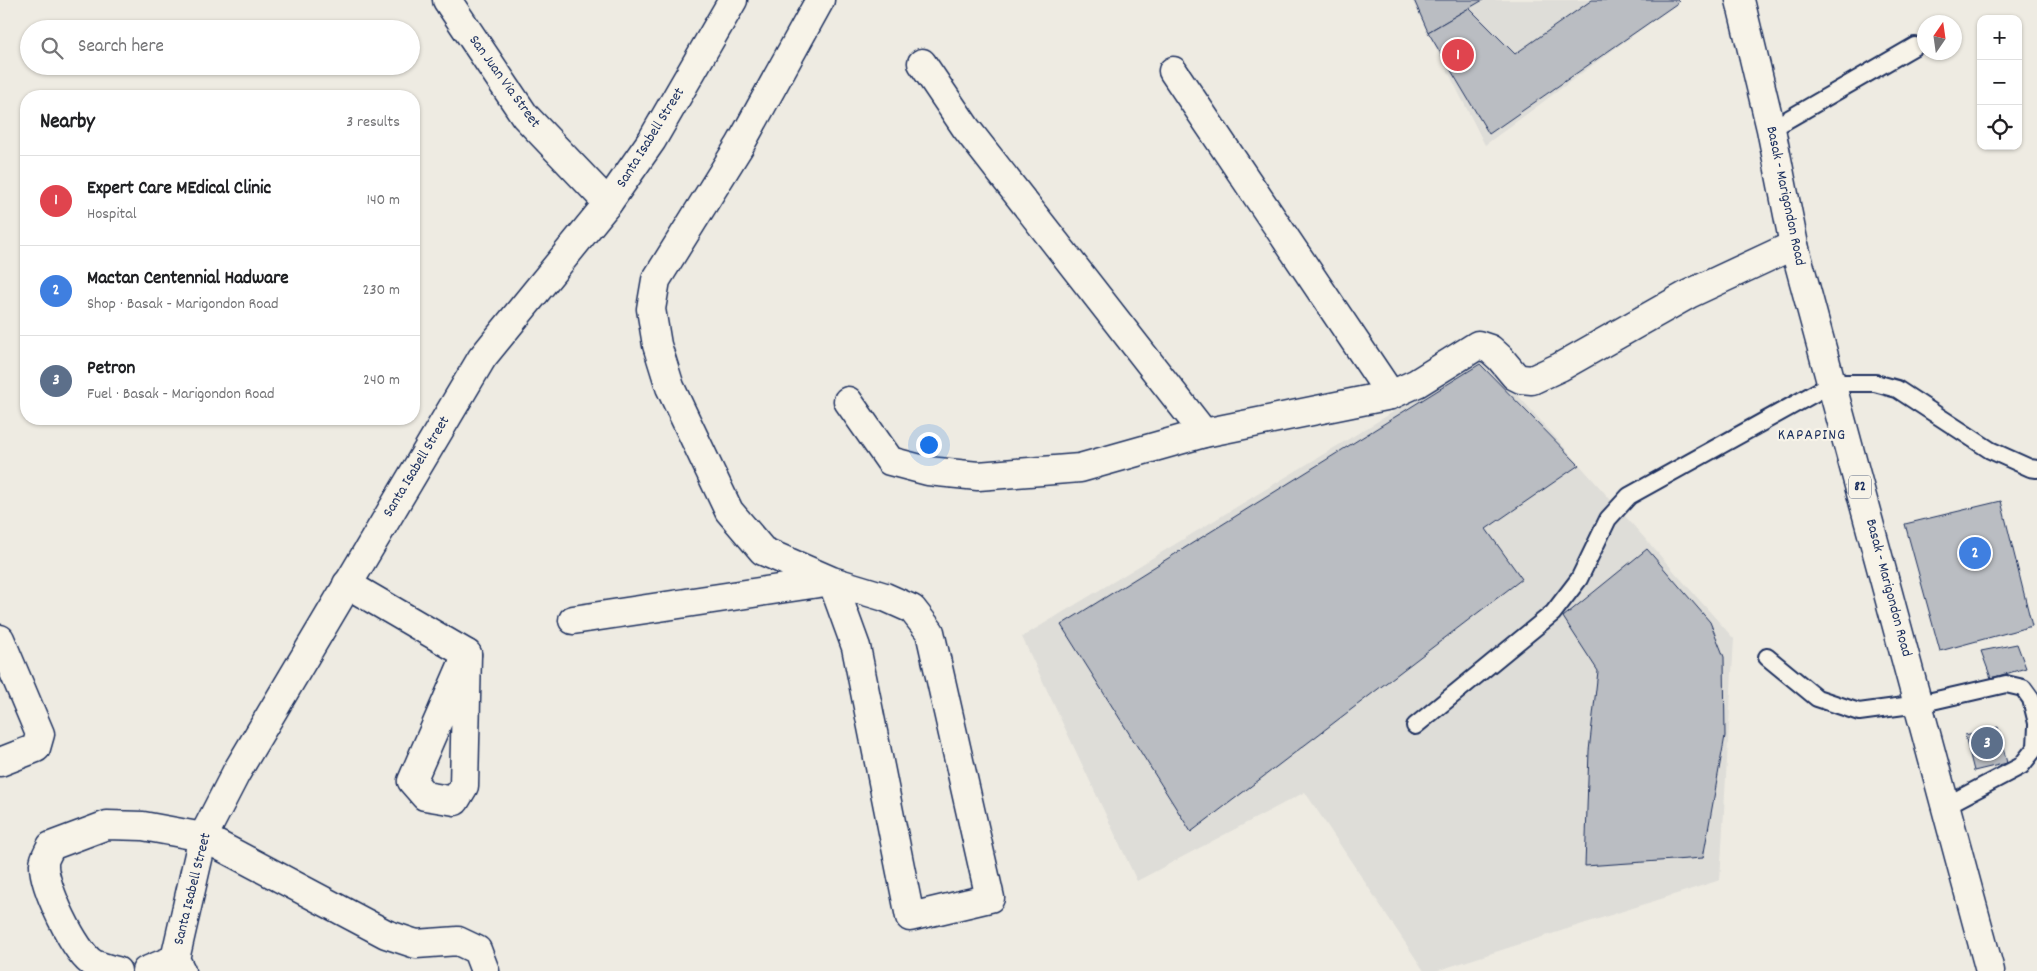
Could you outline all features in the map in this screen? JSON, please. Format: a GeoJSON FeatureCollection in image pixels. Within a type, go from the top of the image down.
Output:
{"type":"FeatureCollection","features":[{"type":"Feature","properties":{"kind":"street","name":"San Juan Via Street"},"geometry":{"type":"LineString","coordinates":[[447,0],[525,116],[608,203]]}},
{"type":"Feature","properties":{"kind":"street","name":"Santa Isabell Street"},"geometry":{"type":"LineString","coordinates":[[178,965],[203,837],[236,773],[482,358],[608,203],[652,140],[733,0]]}},
{"type":"Feature","properties":{"kind":"street"},"geometry":{"type":"LineString","coordinates":[[820,0],[740,145],[656,280],[651,309],[657,345],[670,387],[729,511],[763,550],[832,582],[885,598],[912,609],[930,632],[990,898],[910,917],[856,647],[832,582]]}},
{"type":"Feature","properties":{"kind":"street","name":"Basak - Marigondon Road"},"geometry":{"type":"LineString","coordinates":[[1740,0],[1771,129],[1794,245],[1833,383],[1990,971]]}},
{"type":"Feature","properties":{"kind":"street"},"geometry":{"type":"LineString","coordinates":[[922,63],[966,128],[1204,433]]}},
{"type":"Feature","properties":{"kind":"street"},"geometry":{"type":"LineString","coordinates":[[1173,70],[1391,395]]}},
{"type":"Feature","properties":{"kind":"street"},"geometry":{"type":"LineString","coordinates":[[848,401],[890,461],[928,471],[978,476],[1080,468],[1204,433],[1391,395],[1418,383],[1478,345],[1490,349],[1521,380],[1532,380],[1560,368],[1689,294],[1794,245]]}},
{"type":"Feature","properties":{"kind":"street"},"geometry":{"type":"LineString","coordinates":[[573,620],[832,582]]}},
{"type":"Feature","properties":{"kind":"street"},"geometry":{"type":"LineString","coordinates":[[347,584],[467,654]]}},
{"type":"Feature","properties":{"kind":"street"},"geometry":{"type":"LineString","coordinates":[[0,641],[40,734],[36,748],[0,762]]}},
{"type":"Feature","properties":{"kind":"street"},"geometry":{"type":"LineString","coordinates":[[116,971],[92,964],[74,942],[58,911],[45,875],[44,862],[51,846],[107,825],[143,826],[203,837],[386,934],[416,944],[458,941],[477,950],[485,971]]}},
{"type":"Feature","properties":{"kind":"street"},"geometry":{"type":"LineString","coordinates":[[146,971],[178,965]]}},
{"type":"Feature","properties":{"kind":"lane"},"geometry":{"type":"LineString","coordinates":[[1771,129],[1915,46]]}},
{"type":"Feature","properties":{"kind":"lane"},"geometry":{"type":"LineString","coordinates":[[1415,726],[1553,613],[1579,580],[1608,519],[1629,496],[1833,383],[1875,383],[1896,389],[1990,450],[2030,468],[2037,468]]}},
{"type":"Feature","properties":{"kind":"lane"},"geometry":{"type":"LineString","coordinates":[[1767,657],[1817,698],[1858,712],[1918,704],[2006,684],[2023,688],[2031,699],[2037,725],[2036,747],[2021,766],[1945,806]]}},
{"type":"Feature","properties":{"kind":"shaded area"},"geometry":{"type":"Polygon","coordinates":[[[1412,0],[1680,0],[1485,145],[1412,0]]]}},
{"type":"Feature","properties":{"kind":"shaded area"},"geometry":{"type":"Polygon","coordinates":[[[1484,357],[1734,639],[1720,880],[1436,971],[1424,971],[1305,792],[1137,881],[1022,637],[1484,357]]]}},
{"type":"Feature","properties":{"kind":"building"},"geometry":{"type":"Polygon","coordinates":[[[1414,0],[1483,0],[1428,32],[1414,0]]]}},
{"type":"Feature","properties":{"kind":"building"},"geometry":{"type":"Polygon","coordinates":[[[1592,0],[1677,0],[1679,2],[1489,134],[1428,32],[1469,8],[1515,54],[1592,0]]]}},
{"type":"Feature","properties":{"kind":"building"},"geometry":{"type":"Polygon","coordinates":[[[1480,364],[1579,465],[1486,529],[1522,579],[1191,832],[1061,625],[1480,364]]]}},
{"type":"Feature","properties":{"kind":"building"},"geometry":{"type":"Polygon","coordinates":[[[2001,501],[2032,626],[1940,651],[1905,524],[2001,501]]]}},
{"type":"Feature","properties":{"kind":"building"},"geometry":{"type":"Polygon","coordinates":[[[1647,549],[1710,622],[1724,657],[1725,736],[1703,858],[1585,866],[1589,751],[1598,671],[1563,617],[1647,549]]]}},
{"type":"Feature","properties":{"kind":"building"},"geometry":{"type":"Polygon","coordinates":[[[2017,644],[2026,668],[1991,678],[1981,651],[2017,644]]]}},
{"type":"Feature","properties":{"kind":"building"},"geometry":{"type":"Polygon","coordinates":[[[1998,727],[2007,763],[1974,771],[1965,735],[1998,727]]]}},
{"type":"Feature","properties":{"kind":"place","name":"Expert Care MEdical Clinic"},"geometry":{"type":"Point","coordinates":[1458,55]}},
{"type":"Feature","properties":{"kind":"place","name":"Mactan Centennial Hadware"},"geometry":{"type":"Point","coordinates":[1975,553]}},
{"type":"Feature","properties":{"kind":"place","name":"Petron"},"geometry":{"type":"Point","coordinates":[1987,743]}},
{"type":"Feature","properties":{"kind":"district","name":"KAPAPING"},"geometry":{"type":"Point","coordinates":[1812,435]}}]}
